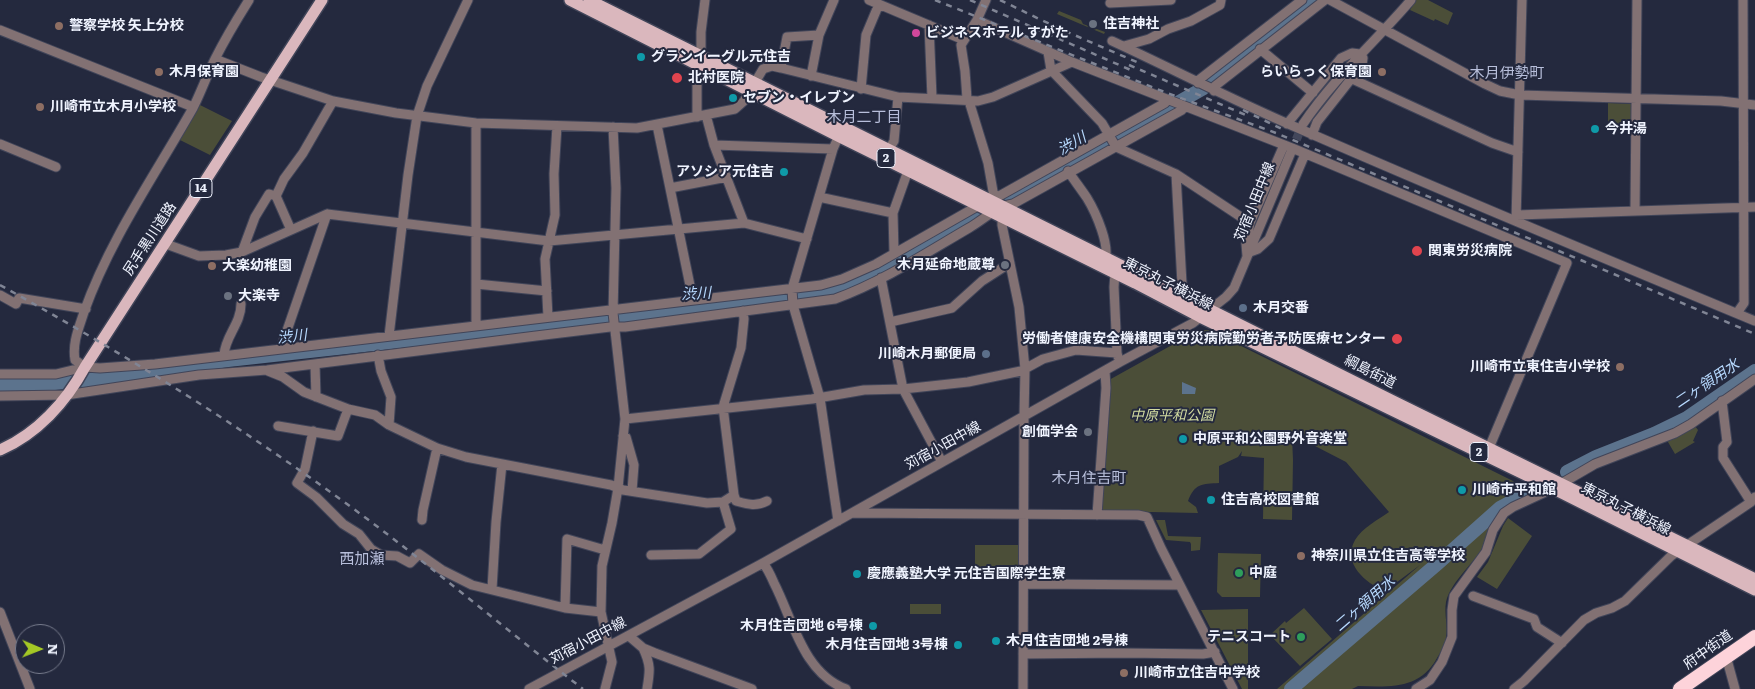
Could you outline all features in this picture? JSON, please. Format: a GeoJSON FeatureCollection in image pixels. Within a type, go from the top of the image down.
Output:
{"type":"FeatureCollection","features":[{"type":"Feature","properties":{"kind":"highway","name":"府中街道"},"geometry":{"type":"LineString","coordinates":[[1680,689],[1755,637]]}},
{"type":"Feature","properties":{"kind":"main road","name":"尻手黒川道路"},"geometry":{"type":"LineString","coordinates":[[0,450],[27,434],[43,421],[69,393],[322,0]]}},
{"type":"Feature","properties":{"kind":"main road","name":"東京丸子横浜線"},"geometry":{"type":"LineString","coordinates":[[570,0],[700,60],[910,165],[979,205],[1000,212],[1178,299],[1200,317],[1557,486],[1683,548],[1755,579]]}},
{"type":"Feature","properties":{"kind":"main road","name":"東京丸子横浜線"},"geometry":{"type":"LineString","coordinates":[[589,0],[700,60]]}},
{"type":"Feature","properties":{"kind":"main road","name":"東京丸子横浜線"},"geometry":{"type":"LineString","coordinates":[[910,165],[992,198],[1000,212]]}},
{"type":"Feature","properties":{"kind":"main road","name":"東京丸子横浜線"},"geometry":{"type":"LineString","coordinates":[[1104,262],[1115,274],[1178,299],[1210,309]]}},
{"type":"Feature","properties":{"kind":"main road","name":"綱島街道"},"geometry":{"type":"LineString","coordinates":[[1210,309],[1489,448]]}},
{"type":"Feature","properties":{"kind":"main road","name":"東京丸子横浜線"},"geometry":{"type":"LineString","coordinates":[[1489,448],[1557,486]]}},
{"type":"Feature","properties":{"kind":"main road","name":"東京丸子横浜線"},"geometry":{"type":"LineString","coordinates":[[1683,548],[1755,590]]}},
{"type":"Feature","properties":{"kind":"street"},"geometry":{"type":"LineString","coordinates":[[82,371],[75,360],[75,339],[91,294],[125,223],[193,107],[215,59],[249,0]]}},
{"type":"Feature","properties":{"kind":"street"},"geometry":{"type":"LineString","coordinates":[[389,336],[417,116],[427,86],[468,0]]}},
{"type":"Feature","properties":{"kind":"street"},"geometry":{"type":"LineString","coordinates":[[705,0],[700,60],[697,73],[701,116],[744,222]]}},
{"type":"Feature","properties":{"kind":"street"},"geometry":{"type":"LineString","coordinates":[[811,76],[820,36],[834,0]]}},
{"type":"Feature","properties":{"kind":"street"},"geometry":{"type":"LineString","coordinates":[[868,0],[964,40]]}},
{"type":"Feature","properties":{"kind":"street"},"geometry":{"type":"LineString","coordinates":[[986,0],[961,48],[967,100],[969,101],[988,163],[992,198]]}},
{"type":"Feature","properties":{"kind":"street"},"geometry":{"type":"LineString","coordinates":[[1110,3],[1172,0]]}},
{"type":"Feature","properties":{"kind":"street"},"geometry":{"type":"LineString","coordinates":[[1124,46],[1149,39],[1168,29],[1192,21],[1220,4],[1221,0]]}},
{"type":"Feature","properties":{"kind":"street"},"geometry":{"type":"LineString","coordinates":[[1198,83],[1302,0]]}},
{"type":"Feature","properties":{"kind":"street"},"geometry":{"type":"LineString","coordinates":[[1214,90],[1215,86],[1260,49],[1325,0]]}},
{"type":"Feature","properties":{"kind":"street"},"geometry":{"type":"LineString","coordinates":[[1330,0],[1500,91],[1520,95],[1635,98],[1755,105]]}},
{"type":"Feature","properties":{"kind":"street"},"geometry":{"type":"LineString","coordinates":[[1303,124],[1318,102],[1411,0]]}},
{"type":"Feature","properties":{"kind":"street"},"geometry":{"type":"LineString","coordinates":[[1516,219],[1522,0]]}},
{"type":"Feature","properties":{"kind":"street"},"geometry":{"type":"LineString","coordinates":[[1635,211],[1637,0]]}},
{"type":"Feature","properties":{"kind":"street"},"geometry":{"type":"LineString","coordinates":[[1736,313],[1744,303],[1744,0]]}},
{"type":"Feature","properties":{"kind":"street"},"geometry":{"type":"LineString","coordinates":[[862,89],[866,35],[879,4]]}},
{"type":"Feature","properties":{"kind":"street"},"geometry":{"type":"LineString","coordinates":[[976,20],[1072,62],[1305,154],[1567,263],[1489,448]]}},
{"type":"Feature","properties":{"kind":"street"},"geometry":{"type":"LineString","coordinates":[[929,25],[932,98]]}},
{"type":"Feature","properties":{"kind":"street"},"geometry":{"type":"LineString","coordinates":[[0,30],[193,107]]}},
{"type":"Feature","properties":{"kind":"street"},"geometry":{"type":"LineString","coordinates":[[781,68],[787,36],[820,36]]}},
{"type":"Feature","properties":{"kind":"street"},"geometry":{"type":"LineString","coordinates":[[1112,41],[1312,135],[1516,219],[1755,321]]}},
{"type":"Feature","properties":{"kind":"street"},"geometry":{"type":"LineString","coordinates":[[1260,49],[1313,93]]}},
{"type":"Feature","properties":{"kind":"street"},"geometry":{"type":"LineString","coordinates":[[1048,52],[1051,70],[1094,114],[1116,146],[1176,174],[1250,223]]}},
{"type":"Feature","properties":{"kind":"street"},"geometry":{"type":"LineString","coordinates":[[1287,124],[1342,58],[1352,53],[1360,54]]}},
{"type":"Feature","properties":{"kind":"street"},"geometry":{"type":"LineString","coordinates":[[1312,135],[1317,122],[1362,65],[1363,58],[1360,54]]}},
{"type":"Feature","properties":{"kind":"street"},"geometry":{"type":"LineString","coordinates":[[215,59],[332,101],[417,116],[476,123],[576,125],[612,128],[637,128],[657,125],[735,109],[744,101],[763,68],[772,66],[898,97],[978,100],[993,97],[1072,62]]}},
{"type":"Feature","properties":{"kind":"street"},"geometry":{"type":"LineString","coordinates":[[1350,78],[1492,143],[1518,152]]}},
{"type":"Feature","properties":{"kind":"street"},"geometry":{"type":"LineString","coordinates":[[886,153],[894,140],[898,97]]}},
{"type":"Feature","properties":{"kind":"street"},"geometry":{"type":"LineString","coordinates":[[0,374],[56,374],[100,368],[155,364],[814,286],[842,279],[876,264],[1165,103],[1167,100]]}},
{"type":"Feature","properties":{"kind":"street"},"geometry":{"type":"LineString","coordinates":[[291,230],[276,196],[284,179],[302,153],[332,101]]}},
{"type":"Feature","properties":{"kind":"street"},"geometry":{"type":"LineString","coordinates":[[0,396],[69,393],[198,375],[267,370],[615,326],[671,322],[835,299],[857,291],[882,278],[1068,172],[1182,110],[1184,106]]}},
{"type":"Feature","properties":{"kind":"street"},"geometry":{"type":"LineString","coordinates":[[476,123],[476,325]]}},
{"type":"Feature","properties":{"kind":"street"},"geometry":{"type":"LineString","coordinates":[[657,125],[693,300]]}},
{"type":"Feature","properties":{"kind":"street"},"geometry":{"type":"LineString","coordinates":[[548,317],[545,259],[555,215],[554,174],[557,126]]}},
{"type":"Feature","properties":{"kind":"street"},"geometry":{"type":"LineString","coordinates":[[605,689],[612,662],[601,612],[602,566],[618,488],[625,418],[614,311],[616,188],[612,128]]}},
{"type":"Feature","properties":{"kind":"street"},"geometry":{"type":"LineString","coordinates":[[838,521],[820,398],[793,305],[792,289],[833,149],[841,131]]}},
{"type":"Feature","properties":{"kind":"street"},"geometry":{"type":"LineString","coordinates":[[0,144],[56,167]]}},
{"type":"Feature","properties":{"kind":"street"},"geometry":{"type":"LineString","coordinates":[[714,145],[833,149]]}},
{"type":"Feature","properties":{"kind":"street"},"geometry":{"type":"LineString","coordinates":[[1288,148],[1250,223],[1246,244],[1249,255],[1269,239],[1305,154]]}},
{"type":"Feature","properties":{"kind":"street","name":"苅宿小田中線"},"geometry":{"type":"LineString","coordinates":[[529,689],[629,636],[1024,417],[1105,371],[1118,357],[1172,335],[1200,317],[1226,297],[1234,288],[1249,255],[1288,148]]}},
{"type":"Feature","properties":{"kind":"street"},"geometry":{"type":"LineString","coordinates":[[894,253],[893,213],[910,165]]}},
{"type":"Feature","properties":{"kind":"street"},"geometry":{"type":"LineString","coordinates":[[1068,172],[1087,198],[1095,214],[1106,247],[1104,262]]}},
{"type":"Feature","properties":{"kind":"street"},"geometry":{"type":"LineString","coordinates":[[1176,174],[1182,284],[1178,299]]}},
{"type":"Feature","properties":{"kind":"street"},"geometry":{"type":"LineString","coordinates":[[670,188],[726,177]]}},
{"type":"Feature","properties":{"kind":"street"},"geometry":{"type":"LineString","coordinates":[[242,252],[255,217],[269,194],[276,196]]}},
{"type":"Feature","properties":{"kind":"street"},"geometry":{"type":"LineString","coordinates":[[819,197],[893,213]]}},
{"type":"Feature","properties":{"kind":"street"},"geometry":{"type":"LineString","coordinates":[[1516,219],[1635,211],[1755,207]]}},
{"type":"Feature","properties":{"kind":"street"},"geometry":{"type":"LineString","coordinates":[[1000,212],[1019,307],[1025,369],[1023,689]]}},
{"type":"Feature","properties":{"kind":"street"},"geometry":{"type":"LineString","coordinates":[[166,244],[199,256],[226,255],[242,252],[327,214],[549,241],[744,222],[807,239]]}},
{"type":"Feature","properties":{"kind":"street"},"geometry":{"type":"LineString","coordinates":[[281,348],[327,214]]}},
{"type":"Feature","properties":{"kind":"street"},"geometry":{"type":"LineString","coordinates":[[890,322],[952,308],[982,281],[1010,263]]}},
{"type":"Feature","properties":{"kind":"street"},"geometry":{"type":"LineString","coordinates":[[625,418],[820,398],[864,390],[903,389],[968,382],[1025,369],[1043,359],[1076,350],[1118,357],[1115,274]]}},
{"type":"Feature","properties":{"kind":"street"},"geometry":{"type":"LineString","coordinates":[[882,278],[903,389],[942,462]]}},
{"type":"Feature","properties":{"kind":"street"},"geometry":{"type":"LineString","coordinates":[[476,284],[547,291]]}},
{"type":"Feature","properties":{"kind":"street"},"geometry":{"type":"LineString","coordinates":[[0,295],[16,304],[19,298],[86,309]]}},
{"type":"Feature","properties":{"kind":"street"},"geometry":{"type":"LineString","coordinates":[[224,355],[224,346],[237,325],[241,304]]}},
{"type":"Feature","properties":{"kind":"street"},"geometry":{"type":"LineString","coordinates":[[743,311],[741,348],[723,407],[734,495],[736,502],[746,505],[755,505],[767,501]]}},
{"type":"Feature","properties":{"kind":"street"},"geometry":{"type":"LineString","coordinates":[[378,355],[381,371],[392,397],[389,425]]}},
{"type":"Feature","properties":{"kind":"street"},"geometry":{"type":"LineString","coordinates":[[315,364],[316,397]]}},
{"type":"Feature","properties":{"kind":"street"},"geometry":{"type":"LineString","coordinates":[[267,370],[283,377],[304,392],[348,409],[375,415],[389,425],[438,448],[466,457],[611,485],[622,490],[707,503],[723,502],[734,495]]}},
{"type":"Feature","properties":{"kind":"street"},"geometry":{"type":"LineString","coordinates":[[1097,515],[1106,388],[1105,371]]}},
{"type":"Feature","properties":{"kind":"street"},"geometry":{"type":"LineString","coordinates":[[1416,689],[1430,680],[1442,662],[1452,638],[1454,596],[1486,552],[1496,524],[1504,513],[1595,464],[1675,433],[1691,424],[1755,378]]}},
{"type":"Feature","properties":{"kind":"street"},"geometry":{"type":"LineString","coordinates":[[1514,689],[1584,620],[1626,601],[1683,548],[1754,498],[1723,458],[1723,447],[1727,442],[1722,401]]}},
{"type":"Feature","properties":{"kind":"street"},"geometry":{"type":"LineString","coordinates":[[278,426],[338,436],[348,409]]}},
{"type":"Feature","properties":{"kind":"street"},"geometry":{"type":"LineString","coordinates":[[313,431],[305,469],[297,483],[316,496],[343,524],[359,534],[371,549],[381,555],[397,556],[410,563],[419,554],[442,570],[472,584],[565,608],[601,612]]}},
{"type":"Feature","properties":{"kind":"street"},"geometry":{"type":"LineString","coordinates":[[623,436],[626,437],[634,465],[632,491]]}},
{"type":"Feature","properties":{"kind":"street"},"geometry":{"type":"LineString","coordinates":[[422,520],[438,448]]}},
{"type":"Feature","properties":{"kind":"street"},"geometry":{"type":"LineString","coordinates":[[492,589],[502,464]]}},
{"type":"Feature","properties":{"kind":"street"},"geometry":{"type":"LineString","coordinates":[[651,555],[700,554],[731,529],[723,502]]}},
{"type":"Feature","properties":{"kind":"street"},"geometry":{"type":"LineString","coordinates":[[850,513],[1138,515],[1147,517],[1234,689]]}},
{"type":"Feature","properties":{"kind":"street"},"geometry":{"type":"LineString","coordinates":[[565,608],[567,539],[605,550]]}},
{"type":"Feature","properties":{"kind":"street"},"geometry":{"type":"LineString","coordinates":[[763,562],[778,589],[797,635],[812,662],[822,674],[842,688]]}},
{"type":"Feature","properties":{"kind":"street"},"geometry":{"type":"LineString","coordinates":[[1024,584],[1180,585]]}},
{"type":"Feature","properties":{"kind":"street"},"geometry":{"type":"LineString","coordinates":[[1473,596],[1534,619],[1537,626],[1562,643]]}},
{"type":"Feature","properties":{"kind":"street"},"geometry":{"type":"LineString","coordinates":[[0,612],[30,689]]}},
{"type":"Feature","properties":{"kind":"street"},"geometry":{"type":"LineString","coordinates":[[629,636],[643,648],[707,674],[752,689]]}},
{"type":"Feature","properties":{"kind":"street"},"geometry":{"type":"LineString","coordinates":[[643,648],[650,668],[647,689]]}},
{"type":"Feature","properties":{"kind":"street"},"geometry":{"type":"LineString","coordinates":[[1024,654],[1203,654],[1215,652]]}},
{"type":"Feature","properties":{"kind":"street"},"geometry":{"type":"LineString","coordinates":[[1726,656],[1735,689]]}},
{"type":"Feature","properties":{"kind":"green space"},"geometry":{"type":"Polygon","coordinates":[[[1416,0],[1428,0],[1453,13],[1448,25],[1410,10],[1416,0]]]}},
{"type":"Feature","properties":{"kind":"green space"},"geometry":{"type":"Polygon","coordinates":[[[1059,11],[1081,20],[1083,24],[1105,32],[1104,34],[1057,14],[1059,11]]]}},
{"type":"Feature","properties":{"kind":"green space"},"geometry":{"type":"Polygon","coordinates":[[[1608,103],[1632,104],[1632,125],[1608,124],[1608,103]]]}},
{"type":"Feature","properties":{"kind":"green space"},"geometry":{"type":"Polygon","coordinates":[[[198,104],[232,121],[210,155],[178,139],[198,104]]]}},
{"type":"Feature","properties":{"kind":"green space","name":"中原平和公園"},"geometry":{"type":"Polygon","coordinates":[[[1199,330],[1209,330],[1513,481],[1532,496],[1508,506],[1497,515],[1492,523],[1480,552],[1449,594],[1445,611],[1445,643],[1430,668],[1422,676],[1413,681],[1393,686],[1358,686],[1352,689],[1277,689],[1420,565],[1385,591],[1370,583],[1358,571],[1351,557],[1355,540],[1366,528],[1389,512],[1346,462],[1288,432],[1284,434],[1292,437],[1292,520],[1263,519],[1264,458],[1241,456],[1242,451],[1238,457],[1219,466],[1219,483],[1204,484],[1193,491],[1188,501],[1196,507],[1198,513],[1104,511],[1102,509],[1109,380],[1199,330]]]}},
{"type":"Feature","properties":{"kind":"green space"},"geometry":{"type":"Polygon","coordinates":[[[1695,426],[1698,430],[1693,441],[1695,442],[1675,454],[1668,442],[1669,438],[1695,426]]]}},
{"type":"Feature","properties":{"kind":"green space"},"geometry":{"type":"Polygon","coordinates":[[[1508,518],[1532,536],[1497,589],[1477,577],[1488,562],[1508,518]]]}},
{"type":"Feature","properties":{"kind":"green space"},"geometry":{"type":"Polygon","coordinates":[[[1156,520],[1165,520],[1168,536],[1201,537],[1200,550],[1191,551],[1190,542],[1166,540],[1156,520]]]}},
{"type":"Feature","properties":{"kind":"green space"},"geometry":{"type":"Polygon","coordinates":[[[975,545],[1019,545],[1019,568],[975,568],[975,545]]]}},
{"type":"Feature","properties":{"kind":"green space","name":"中庭"},"geometry":{"type":"Polygon","coordinates":[[[1218,553],[1261,554],[1260,597],[1222,597],[1217,592],[1218,553]]]}},
{"type":"Feature","properties":{"kind":"green space"},"geometry":{"type":"Polygon","coordinates":[[[910,604],[941,604],[941,614],[910,614],[910,604]]]}},
{"type":"Feature","properties":{"kind":"green space","name":"テニスコート"},"geometry":{"type":"Polygon","coordinates":[[[1304,608],[1332,639],[1300,666],[1270,635],[1285,621],[1286,623],[1304,608]]]}},
{"type":"Feature","properties":{"kind":"green space"},"geometry":{"type":"Polygon","coordinates":[[[1248,609],[1248,689],[1242,689],[1201,610],[1248,609]]]}},
{"type":"Feature","properties":{"kind":"water"},"geometry":{"type":"Polygon","coordinates":[[[1182,382],[1196,388],[1195,394],[1182,394],[1182,382]]]}},
{"type":"Feature","properties":{"kind":"waterway","name":"渋川"},"geometry":{"type":"LineString","coordinates":[[0,385],[44,384],[107,378],[228,360],[672,311],[680,313],[733,307],[739,302],[769,300],[836,290],[867,279],[1202,89],[1311,0]]}},
{"type":"Feature","properties":{"kind":"waterway","name":"二ヶ領用水"},"geometry":{"type":"LineString","coordinates":[[1567,472],[1596,457],[1654,434],[1687,418],[1755,371]]}},
{"type":"Feature","properties":{"kind":"waterway","name":"二ヶ領用水"},"geometry":{"type":"LineString","coordinates":[[1291,689],[1500,508],[1532,491]]}},
{"type":"Feature","properties":{"kind":"tunnel"},"geometry":{"type":"LineString","coordinates":[[1291,152],[1303,124]]}},
{"type":"Feature","properties":{"kind":"railway"},"geometry":{"type":"LineString","coordinates":[[935,0],[1167,93],[1276,133],[1755,334]]}},
{"type":"Feature","properties":{"kind":"railway"},"geometry":{"type":"LineString","coordinates":[[970,0],[1133,71]]}},
{"type":"Feature","properties":{"kind":"railway"},"geometry":{"type":"LineString","coordinates":[[1000,0],[1058,28],[1139,63]]}},
{"type":"Feature","properties":{"kind":"railway"},"geometry":{"type":"LineString","coordinates":[[1129,65],[1248,116]]}},
{"type":"Feature","properties":{"kind":"railway"},"geometry":{"type":"LineString","coordinates":[[1243,110],[1282,129]]}},
{"type":"Feature","properties":{"kind":"railway"},"geometry":{"type":"LineString","coordinates":[[0,285],[135,363],[266,447],[410,551],[583,689]]}},
{"type":"Feature","properties":{"kind":"place","name":"住吉神社"},"geometry":{"type":"Point","coordinates":[1093,24]}},
{"type":"Feature","properties":{"kind":"place","name":"警察学校 矢上分校"},"geometry":{"type":"Point","coordinates":[59,26]}},
{"type":"Feature","properties":{"kind":"place","name":"ビジネスホテル すがた"},"geometry":{"type":"Point","coordinates":[916,33]}},
{"type":"Feature","properties":{"kind":"place","name":"グランイーグル元住吉"},"geometry":{"type":"Point","coordinates":[641,57]}},
{"type":"Feature","properties":{"kind":"place","name":"木月保育園"},"geometry":{"type":"Point","coordinates":[159,72]}},
{"type":"Feature","properties":{"kind":"place","name":"らいらっく保育園"},"geometry":{"type":"Point","coordinates":[1382,72]}},
{"type":"Feature","properties":{"kind":"place","name":"北村医院"},"geometry":{"type":"Point","coordinates":[677,78]}},
{"type":"Feature","properties":{"kind":"place","name":"セブン・イレブン"},"geometry":{"type":"Point","coordinates":[733,98]}},
{"type":"Feature","properties":{"kind":"place","name":"川崎市立木月小学校"},"geometry":{"type":"Point","coordinates":[40,107]}},
{"type":"Feature","properties":{"kind":"place","name":"今井湯"},"geometry":{"type":"Point","coordinates":[1595,129]}},
{"type":"Feature","properties":{"kind":"place","name":"アソシア元住吉"},"geometry":{"type":"Point","coordinates":[784,172]}},
{"type":"Feature","properties":{"kind":"place","name":"関東労災病院"},"geometry":{"type":"Point","coordinates":[1417,251]}},
{"type":"Feature","properties":{"kind":"place","name":"木月延命地蔵尊"},"geometry":{"type":"Point","coordinates":[1005,265]}},
{"type":"Feature","properties":{"kind":"place","name":"大楽幼稚園"},"geometry":{"type":"Point","coordinates":[212,266]}},
{"type":"Feature","properties":{"kind":"place","name":"大楽寺"},"geometry":{"type":"Point","coordinates":[228,296]}},
{"type":"Feature","properties":{"kind":"place","name":"木月交番"},"geometry":{"type":"Point","coordinates":[1243,308]}},
{"type":"Feature","properties":{"kind":"place","name":"労働者健康安全機構関東労災病院勤労者予防医療センター"},"geometry":{"type":"Point","coordinates":[1397,339]}},
{"type":"Feature","properties":{"kind":"place","name":"川崎木月郵便局"},"geometry":{"type":"Point","coordinates":[986,354]}},
{"type":"Feature","properties":{"kind":"place","name":"川崎市立東住吉小学校"},"geometry":{"type":"Point","coordinates":[1620,367]}},
{"type":"Feature","properties":{"kind":"place","name":"創価学会"},"geometry":{"type":"Point","coordinates":[1088,432]}},
{"type":"Feature","properties":{"kind":"place","name":"中原平和公園野外音楽堂"},"geometry":{"type":"Point","coordinates":[1183,439]}},
{"type":"Feature","properties":{"kind":"place","name":"川崎市平和館"},"geometry":{"type":"Point","coordinates":[1462,490]}},
{"type":"Feature","properties":{"kind":"place","name":"住吉高校図書館"},"geometry":{"type":"Point","coordinates":[1211,500]}},
{"type":"Feature","properties":{"kind":"place","name":"神奈川県立住吉高等学校"},"geometry":{"type":"Point","coordinates":[1301,556]}},
{"type":"Feature","properties":{"kind":"place","name":"中庭"},"geometry":{"type":"Point","coordinates":[1239,573]}},
{"type":"Feature","properties":{"kind":"place","name":"慶應義塾大学 元住吉国際学生寮"},"geometry":{"type":"Point","coordinates":[857,574]}},
{"type":"Feature","properties":{"kind":"place","name":"木月住吉団地 6号棟"},"geometry":{"type":"Point","coordinates":[873,626]}},
{"type":"Feature","properties":{"kind":"place","name":"テニスコート"},"geometry":{"type":"Point","coordinates":[1301,637]}},
{"type":"Feature","properties":{"kind":"place","name":"木月住吉団地 2号棟"},"geometry":{"type":"Point","coordinates":[996,641]}},
{"type":"Feature","properties":{"kind":"place","name":"木月住吉団地 3号棟"},"geometry":{"type":"Point","coordinates":[958,645]}},
{"type":"Feature","properties":{"kind":"place","name":"川崎市立住吉中学校"},"geometry":{"type":"Point","coordinates":[1124,673]}},
{"type":"Feature","properties":{"kind":"district","name":"木月伊勢町"},"geometry":{"type":"Point","coordinates":[1507,74]}},
{"type":"Feature","properties":{"kind":"district","name":"木月二丁目"},"geometry":{"type":"Point","coordinates":[864,118]}},
{"type":"Feature","properties":{"kind":"district","name":"木月住吉町"},"geometry":{"type":"Point","coordinates":[1089,479]}},
{"type":"Feature","properties":{"kind":"district","name":"西加瀬"},"geometry":{"type":"Point","coordinates":[362,560]}}]}
